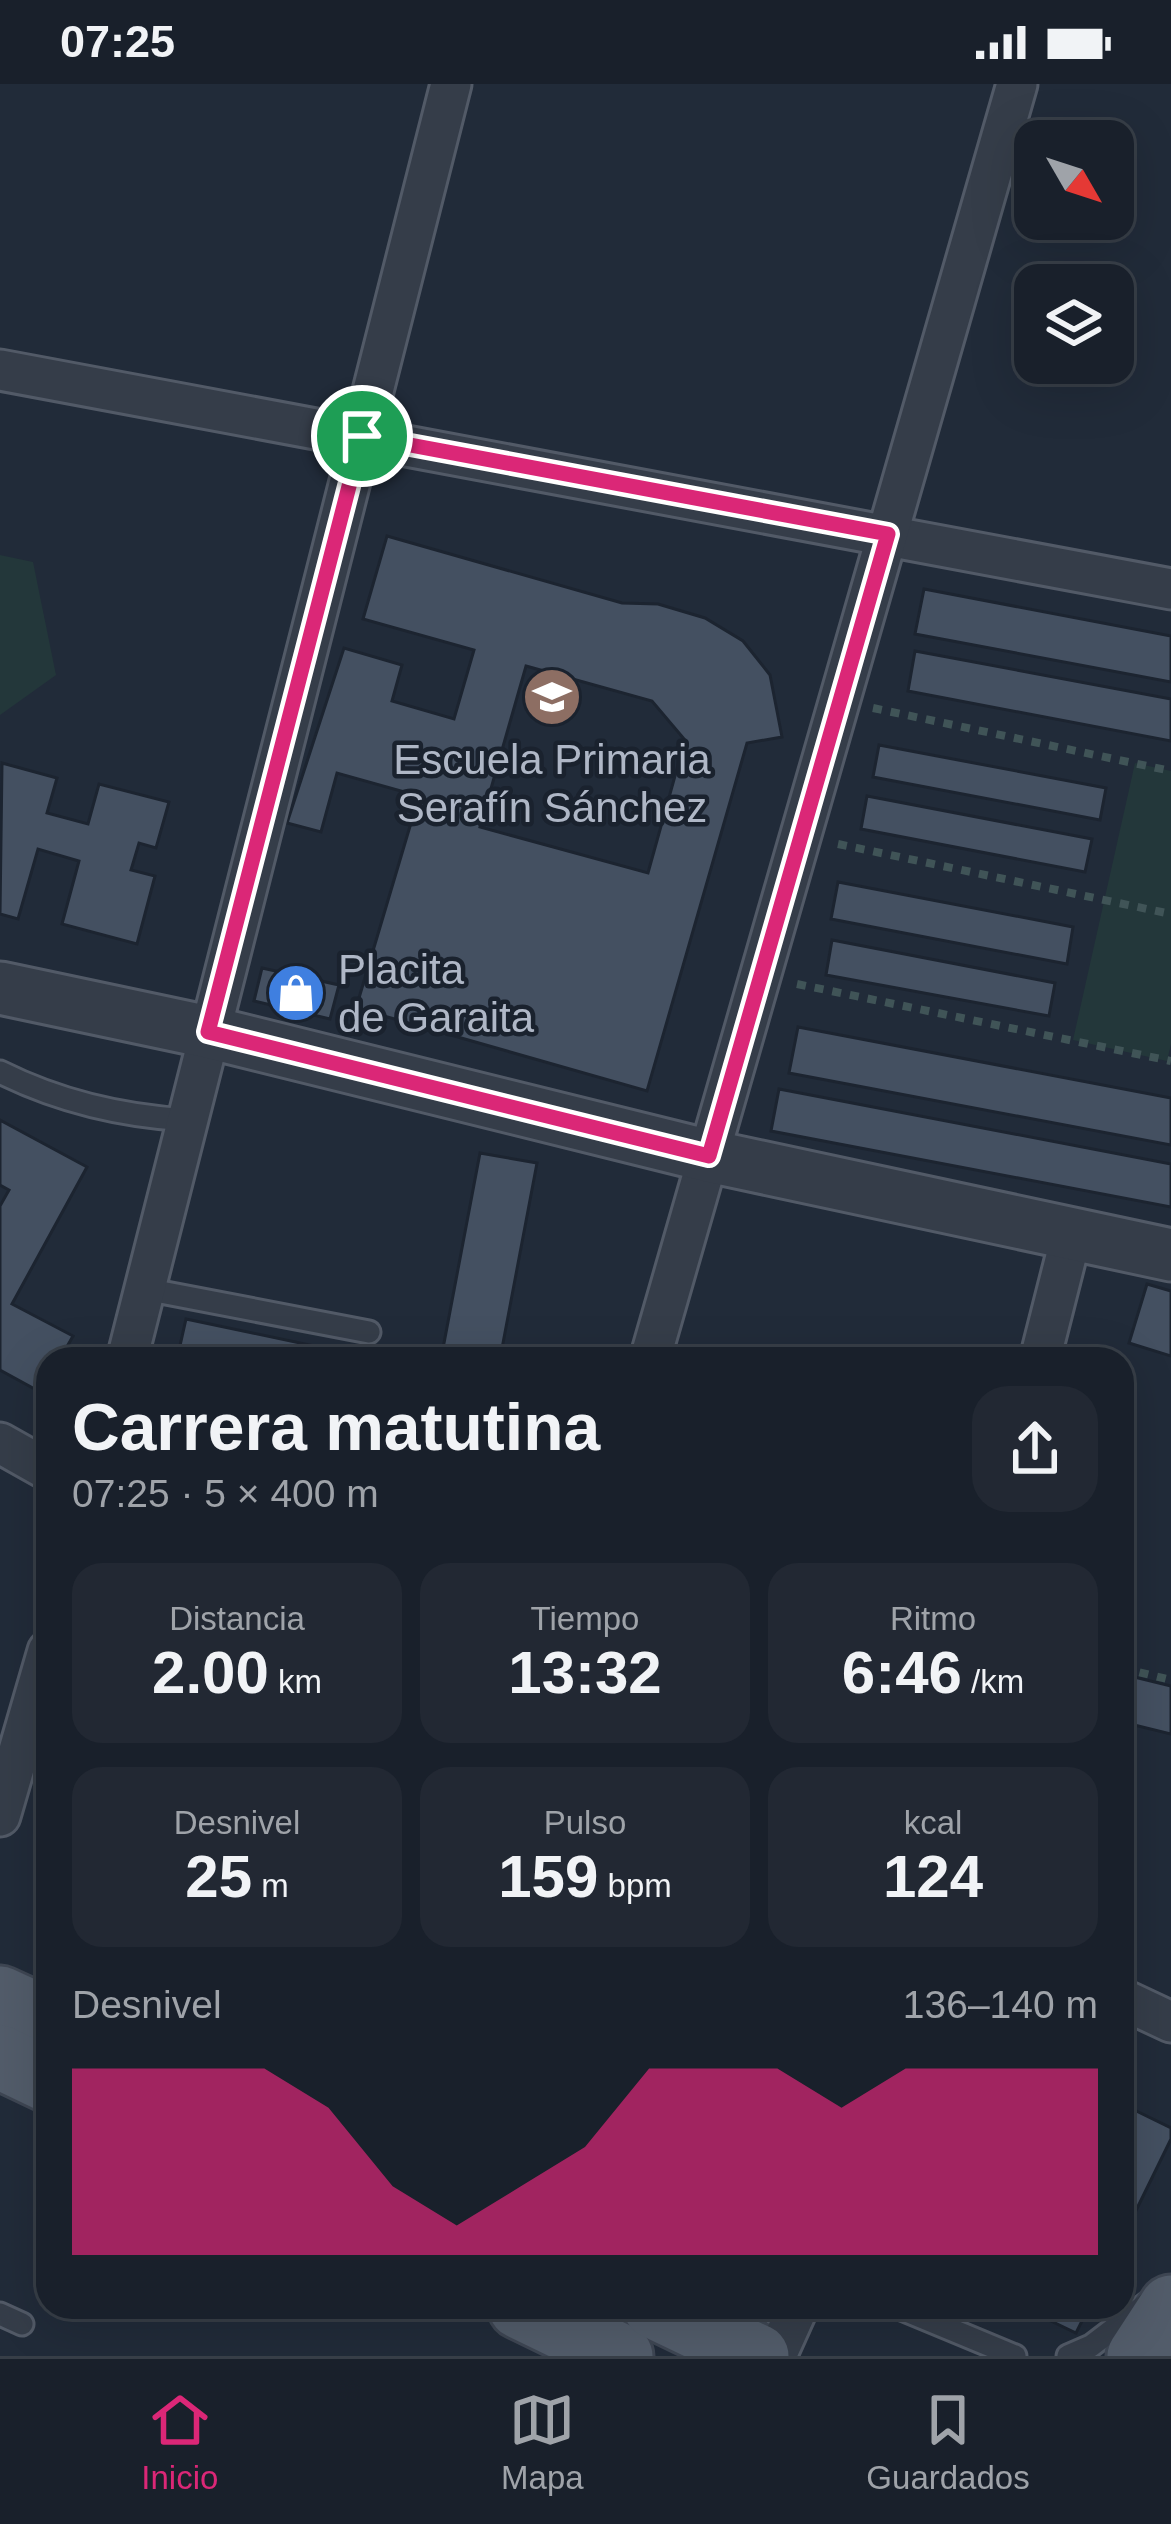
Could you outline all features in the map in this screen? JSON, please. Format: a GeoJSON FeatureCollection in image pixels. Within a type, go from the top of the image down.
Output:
{"type":"FeatureCollection","features":[{"type":"Feature","properties":{"kind":"main road"},"geometry":{"type":"LineString","coordinates":[[0,1998],[36,2014]]}},
{"type":"Feature","properties":{"kind":"main road"},"geometry":{"type":"LineString","coordinates":[[0,2057],[36,2074]]}},
{"type":"Feature","properties":{"kind":"main road"},"geometry":{"type":"LineString","coordinates":[[1138,2356],[1171,2307]]}},
{"type":"Feature","properties":{"kind":"main road"},"geometry":{"type":"LineString","coordinates":[[545,2319],[621,2356]]}},
{"type":"Feature","properties":{"kind":"main road"},"geometry":{"type":"LineString","coordinates":[[680,2319],[757,2356]]}},
{"type":"Feature","properties":{"kind":"street"},"geometry":{"type":"LineString","coordinates":[[130,1347],[451,84]]}},
{"type":"Feature","properties":{"kind":"street"},"geometry":{"type":"LineString","coordinates":[[653,1347],[1017,84]]}},
{"type":"Feature","properties":{"kind":"street"},"geometry":{"type":"LineString","coordinates":[[0,370],[1171,589]]}},
{"type":"Feature","properties":{"kind":"street"},"geometry":{"type":"LineString","coordinates":[[0,988],[208,1032],[709,1156],[1171,1255]]}},
{"type":"Feature","properties":{"kind":"street"},"geometry":{"type":"LineString","coordinates":[[1043,1347],[1072,1233]]}},
{"type":"Feature","properties":{"kind":"street"},"geometry":{"type":"LineString","coordinates":[[0,1443],[36,1463]]}},
{"type":"Feature","properties":{"kind":"street"},"geometry":{"type":"LineString","coordinates":[[0,1816],[36,1692]]}},
{"type":"Feature","properties":{"kind":"street"},"geometry":{"type":"LineString","coordinates":[[1134,2005],[1171,2023]]}},
{"type":"Feature","properties":{"kind":"street"},"geometry":{"type":"LineString","coordinates":[[776,2356],[793,2319]]}},
{"type":"Feature","properties":{"kind":"lane"},"geometry":{"type":"LineString","coordinates":[[0,1072],[35,1090],[128,1117],[188,1120]]}},
{"type":"Feature","properties":{"kind":"lane"},"geometry":{"type":"LineString","coordinates":[[145,1289],[369,1332]]}},
{"type":"Feature","properties":{"kind":"lane"},"geometry":{"type":"LineString","coordinates":[[1134,2315],[1171,2288]]}},
{"type":"Feature","properties":{"kind":"lane"},"geometry":{"type":"LineString","coordinates":[[0,2314],[22,2324]]}},
{"type":"Feature","properties":{"kind":"lane"},"geometry":{"type":"LineString","coordinates":[[926,2319],[1016,2356]]}},
{"type":"Feature","properties":{"kind":"lane"},"geometry":{"type":"LineString","coordinates":[[1068,2356],[1128,2319]]}},
{"type":"Feature","properties":{"kind":"path"},"geometry":{"type":"LineString","coordinates":[[839,700],[1171,771]]}},
{"type":"Feature","properties":{"kind":"path"},"geometry":{"type":"LineString","coordinates":[[801,836],[1171,914]]}},
{"type":"Feature","properties":{"kind":"path"},"geometry":{"type":"LineString","coordinates":[[760,976],[1171,1061]]}},
{"type":"Feature","properties":{"kind":"path"},"geometry":{"type":"LineString","coordinates":[[1134,1671],[1171,1680]]}},
{"type":"Feature","properties":{"kind":"green space"},"geometry":{"type":"Polygon","coordinates":[[[0,555],[33,562],[56,675],[0,715],[0,555]]]}},
{"type":"Feature","properties":{"kind":"green space"},"geometry":{"type":"Polygon","coordinates":[[[1135,763],[1171,771],[1171,1044],[1167,1061],[1073,1040],[1135,763]]]}},
{"type":"Feature","properties":{"kind":"building"},"geometry":{"type":"Polygon","coordinates":[[[387,536],[622,603],[658,604],[705,618],[743,641],[770,675],[782,737],[747,743],[647,1091],[356,1008],[419,796],[337,773],[321,832],[287,823],[344,648],[402,665],[392,701],[454,719],[474,650],[363,619],[387,536]],[[526,666],[480,827],[648,873],[685,740],[652,701],[526,666]]]}},
{"type":"Feature","properties":{"kind":"building"},"geometry":{"type":"Polygon","coordinates":[[[924,589],[1171,636],[1171,682],[915,634],[924,589]]]}},
{"type":"Feature","properties":{"kind":"building"},"geometry":{"type":"Polygon","coordinates":[[[915,651],[1171,699],[1171,741],[908,691],[915,651]]]}},
{"type":"Feature","properties":{"kind":"building"},"geometry":{"type":"Polygon","coordinates":[[[879,745],[1106,788],[1100,820],[873,777],[879,745]]]}},
{"type":"Feature","properties":{"kind":"building"},"geometry":{"type":"Polygon","coordinates":[[[2,763],[57,778],[47,813],[88,824],[99,784],[169,802],[156,848],[139,843],[131,870],[155,876],[137,944],[62,924],[79,861],[38,849],[18,919],[0,914],[2,763]]]}},
{"type":"Feature","properties":{"kind":"building"},"geometry":{"type":"Polygon","coordinates":[[[867,796],[1092,839],[1085,872],[861,829],[867,796]]]}},
{"type":"Feature","properties":{"kind":"building"},"geometry":{"type":"Polygon","coordinates":[[[838,882],[1073,927],[1067,964],[831,919],[838,882]]]}},
{"type":"Feature","properties":{"kind":"building"},"geometry":{"type":"Polygon","coordinates":[[[832,940],[1055,983],[1049,1016],[826,975],[832,940]]]}},
{"type":"Feature","properties":{"kind":"building","name":"Placita de Garaita"},"geometry":{"type":"Polygon","coordinates":[[[262,968],[339,985],[330,1019],[254,1001],[262,968]]]}},
{"type":"Feature","properties":{"kind":"building"},"geometry":{"type":"Polygon","coordinates":[[[798,1027],[1171,1098],[1171,1145],[789,1073],[798,1027]]]}},
{"type":"Feature","properties":{"kind":"building"},"geometry":{"type":"Polygon","coordinates":[[[779,1089],[1171,1164],[1171,1207],[771,1131],[779,1089]]]}},
{"type":"Feature","properties":{"kind":"building"},"geometry":{"type":"Polygon","coordinates":[[[0,1120],[87,1167],[12,1304],[73,1336],[67,1347],[36,1347],[36,1390],[0,1370],[0,1206],[9,1190],[0,1185],[0,1120]]]}},
{"type":"Feature","properties":{"kind":"building"},"geometry":{"type":"Polygon","coordinates":[[[480,1153],[537,1163],[502,1347],[443,1347],[480,1153]]]}},
{"type":"Feature","properties":{"kind":"building"},"geometry":{"type":"Polygon","coordinates":[[[1147,1284],[1171,1291],[1171,1356],[1129,1343],[1147,1284]]]}},
{"type":"Feature","properties":{"kind":"building"},"geometry":{"type":"Polygon","coordinates":[[[186,1319],[319,1347],[180,1347],[186,1319]]]}},
{"type":"Feature","properties":{"kind":"building"},"geometry":{"type":"Polygon","coordinates":[[[1134,1677],[1171,1686],[1171,1734],[1134,1725],[1134,1677]]]}},
{"type":"Feature","properties":{"kind":"building"},"geometry":{"type":"Polygon","coordinates":[[[1134,2110],[1171,2128],[1171,2139],[1134,2215],[1134,2110]]]}},
{"type":"Feature","properties":{"kind":"building"},"geometry":{"type":"Polygon","coordinates":[[[1047,2319],[1083,2319],[1076,2333],[1047,2319]]]}},
{"type":"Feature","properties":{"kind":"place","name":"Escuela Primaria Serafín Sánchez"},"geometry":{"type":"Point","coordinates":[552,697]}},
{"type":"Feature","properties":{"kind":"place","name":"Placita de Garaita"},"geometry":{"type":"Point","coordinates":[296,993]}},
{"type":"Feature","properties":{"kind":"route"},"geometry":{"type":"LineString","coordinates":[[362,436],[888,534],[709,1156],[208,1032],[362,436]]}}]}
